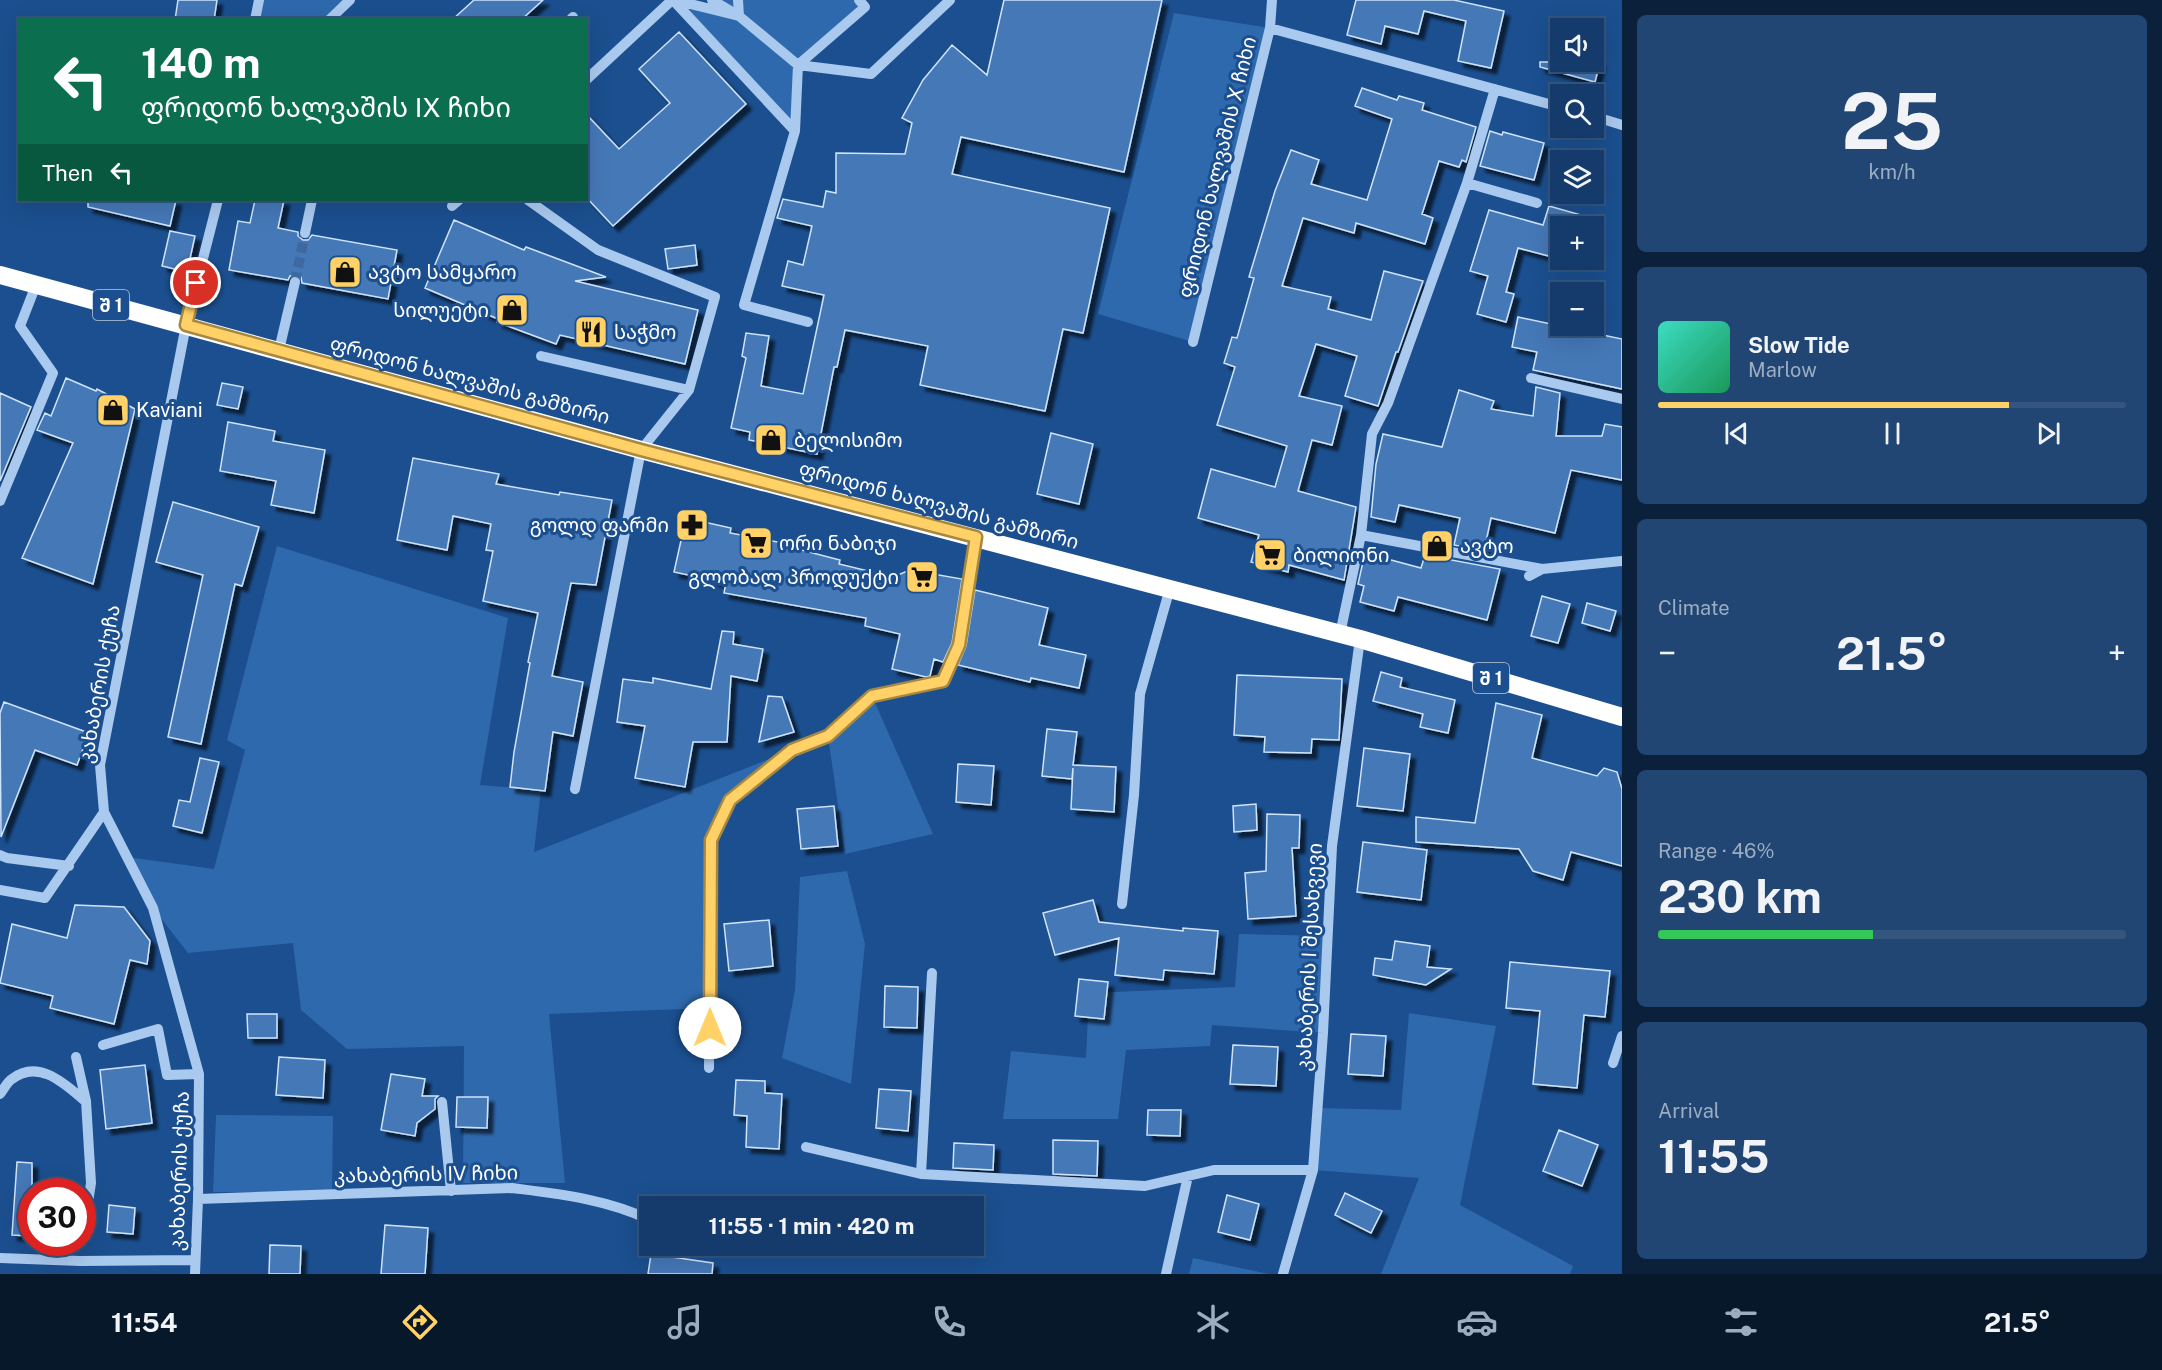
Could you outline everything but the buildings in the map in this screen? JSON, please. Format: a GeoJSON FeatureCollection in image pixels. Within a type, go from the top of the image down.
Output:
{"type":"FeatureCollection","features":[{"type":"Feature","properties":{"kind":"highway","name":"ფრიდონ ხალვაშის გამზირი"},"geometry":{"type":"LineString","coordinates":[[0,275],[641,450],[1360,639],[1622,717]]}},
{"type":"Feature","properties":{"kind":"street"},"geometry":{"type":"LineString","coordinates":[[258,18],[259,0]]}},
{"type":"Feature","properties":{"kind":"street"},"geometry":{"type":"LineString","coordinates":[[331,18],[350,0]]}},
{"type":"Feature","properties":{"kind":"street"},"geometry":{"type":"LineString","coordinates":[[673,0],[739,16]]}},
{"type":"Feature","properties":{"kind":"street"},"geometry":{"type":"LineString","coordinates":[[588,78],[673,0]]}},
{"type":"Feature","properties":{"kind":"street"},"geometry":{"type":"LineString","coordinates":[[673,0],[795,131]]}},
{"type":"Feature","properties":{"kind":"street"},"geometry":{"type":"LineString","coordinates":[[712,0],[739,16],[798,65],[871,74],[950,0]]}},
{"type":"Feature","properties":{"kind":"street"},"geometry":{"type":"LineString","coordinates":[[738,0],[739,16]]}},
{"type":"Feature","properties":{"kind":"street"},"geometry":{"type":"LineString","coordinates":[[808,322],[744,305],[795,131],[798,65],[865,6],[859,0]]}},
{"type":"Feature","properties":{"kind":"street","name":"ფრიდონ ხალვაშის X ჩიხი"},"geometry":{"type":"LineString","coordinates":[[1193,342],[1270,28],[1272,0]]}},
{"type":"Feature","properties":{"kind":"street"},"geometry":{"type":"LineString","coordinates":[[1270,28],[1550,104]]}},
{"type":"Feature","properties":{"kind":"street"},"geometry":{"type":"LineString","coordinates":[[1340,634],[1361,535],[1372,434],[1388,403],[1467,183],[1495,89]]}},
{"type":"Feature","properties":{"kind":"street"},"geometry":{"type":"LineString","coordinates":[[1604,119],[1622,125]]}},
{"type":"Feature","properties":{"kind":"street"},"geometry":{"type":"LineString","coordinates":[[1467,183],[1537,203]]}},
{"type":"Feature","properties":{"kind":"street","name":"კახაბერის ქუჩა"},"geometry":{"type":"LineString","coordinates":[[195,1274],[199,1074],[153,908],[104,812],[100,765],[186,325],[218,201]]}},
{"type":"Feature","properties":{"kind":"street"},"geometry":{"type":"LineString","coordinates":[[305,233],[312,201]]}},
{"type":"Feature","properties":{"kind":"street"},"geometry":{"type":"LineString","coordinates":[[529,201],[598,250],[715,297],[689,390],[641,450],[575,789]]}},
{"type":"Feature","properties":{"kind":"street"},"geometry":{"type":"LineString","coordinates":[[279,350],[296,282]]}},
{"type":"Feature","properties":{"kind":"street"},"geometry":{"type":"LineString","coordinates":[[0,501],[53,373],[20,326],[36,285]]}},
{"type":"Feature","properties":{"kind":"street"},"geometry":{"type":"LineString","coordinates":[[541,356],[689,390]]}},
{"type":"Feature","properties":{"kind":"street"},"geometry":{"type":"LineString","coordinates":[[1531,378],[1622,399]]}},
{"type":"Feature","properties":{"kind":"street"},"geometry":{"type":"LineString","coordinates":[[1361,535],[1542,569],[1622,561]]}},
{"type":"Feature","properties":{"kind":"street"},"geometry":{"type":"LineString","coordinates":[[709,1068],[711,840],[730,800],[792,750],[828,736],[872,696],[943,681],[959,645],[976,537]]}},
{"type":"Feature","properties":{"kind":"street"},"geometry":{"type":"LineString","coordinates":[[1529,576],[1542,569]]}},
{"type":"Feature","properties":{"kind":"street"},"geometry":{"type":"LineString","coordinates":[[1122,904],[1134,795],[1140,694],[1170,588]]}},
{"type":"Feature","properties":{"kind":"street","name":"კახაბერის I შესახვევი"},"geometry":{"type":"LineString","coordinates":[[1283,1274],[1313,1170],[1323,1033],[1332,846],[1360,639]]}},
{"type":"Feature","properties":{"kind":"street"},"geometry":{"type":"LineString","coordinates":[[0,890],[45,898],[104,812]]}},
{"type":"Feature","properties":{"kind":"street"},"geometry":{"type":"LineString","coordinates":[[0,855],[7,858],[69,866]]}},
{"type":"Feature","properties":{"kind":"street"},"geometry":{"type":"LineString","coordinates":[[921,1174],[932,973]]}},
{"type":"Feature","properties":{"kind":"street"},"geometry":{"type":"LineString","coordinates":[[103,1045],[158,1029],[167,1075],[199,1074]]}},
{"type":"Feature","properties":{"kind":"street"},"geometry":{"type":"LineString","coordinates":[[1613,1063],[1622,1036]]}},
{"type":"Feature","properties":{"kind":"street"},"geometry":{"type":"LineString","coordinates":[[76,1057],[86,1101],[91,1178]]}},
{"type":"Feature","properties":{"kind":"street"},"geometry":{"type":"LineString","coordinates":[[0,1094],[12,1078],[33,1071],[57,1077],[86,1101]]}},
{"type":"Feature","properties":{"kind":"street"},"geometry":{"type":"LineString","coordinates":[[442,1102],[451,1191]]}},
{"type":"Feature","properties":{"kind":"street"},"geometry":{"type":"LineString","coordinates":[[806,1147],[921,1174],[1145,1186],[1214,1170],[1313,1170]]}},
{"type":"Feature","properties":{"kind":"street"},"geometry":{"type":"LineString","coordinates":[[1166,1274],[1188,1176]]}},
{"type":"Feature","properties":{"kind":"street","name":"კახაბერის IV ჩიხი"},"geometry":{"type":"LineString","coordinates":[[198,1199],[512,1188],[561,1194],[627,1209],[639,1215]]}},
{"type":"Feature","properties":{"kind":"street"},"geometry":{"type":"LineString","coordinates":[[80,1261],[81,1256]]}},
{"type":"Feature","properties":{"kind":"street"},"geometry":{"type":"LineString","coordinates":[[0,1258],[80,1261],[195,1260]]}},
{"type":"Feature","properties":{"kind":"shaded area"},"geometry":{"type":"Polygon","coordinates":[[[259,0],[350,0],[330,18],[256,18],[259,0]]]}},
{"type":"Feature","properties":{"kind":"shaded area"},"geometry":{"type":"Polygon","coordinates":[[[674,0],[736,16],[712,0],[859,0],[865,7],[798,65],[795,131],[674,0]]]}},
{"type":"Feature","properties":{"kind":"shaded area"},"geometry":{"type":"Polygon","coordinates":[[[1174,13],[1270,28],[1193,342],[1098,314],[1174,13]]]}},
{"type":"Feature","properties":{"kind":"shaded area"},"geometry":{"type":"Polygon","coordinates":[[[277,546],[508,618],[480,785],[541,790],[534,852],[792,750],[730,800],[711,840],[710,1008],[549,1014],[565,1183],[463,1183],[464,1046],[347,1049],[301,1010],[293,943],[188,953],[153,908],[127,857],[214,869],[245,750],[227,740],[277,546]]]}},
{"type":"Feature","properties":{"kind":"shaded area"},"geometry":{"type":"Polygon","coordinates":[[[872,696],[933,834],[845,854],[828,736],[872,696]]]}},
{"type":"Feature","properties":{"kind":"shaded area"},"geometry":{"type":"Polygon","coordinates":[[[847,871],[865,944],[851,1084],[782,1058],[795,990],[800,877],[847,871]]]}},
{"type":"Feature","properties":{"kind":"shaded area"},"geometry":{"type":"Polygon","coordinates":[[[1239,934],[1328,936],[1323,1033],[1212,1025],[1210,1046],[1126,1050],[1118,1119],[1003,1119],[1011,1051],[1086,1058],[1089,993],[1235,987],[1239,934]]]}},
{"type":"Feature","properties":{"kind":"shaded area"},"geometry":{"type":"Polygon","coordinates":[[[1409,1013],[1496,1026],[1460,1205],[1573,1266],[1570,1274],[1381,1274],[1419,1178],[1313,1170],[1318,1108],[1401,1110],[1409,1013]]]}},
{"type":"Feature","properties":{"kind":"shaded area"},"geometry":{"type":"Polygon","coordinates":[[[216,1115],[333,1116],[332,1193],[213,1192],[216,1115]]]}},
{"type":"Feature","properties":{"kind":"shaded area"},"geometry":{"type":"Polygon","coordinates":[[[1193,1258],[1269,1274],[1189,1274],[1193,1258]]]}},
{"type":"Feature","properties":{"kind":"tunnel"},"geometry":{"type":"LineString","coordinates":[[295,282],[305,233]]}},
{"type":"Feature","properties":{"kind":"place","name":"ავტო სამყარო"},"geometry":{"type":"Point","coordinates":[345,272]}},
{"type":"Feature","properties":{"kind":"place","name":"სილუეტი"},"geometry":{"type":"Point","coordinates":[512,310]}},
{"type":"Feature","properties":{"kind":"place","name":"საჭმო"},"geometry":{"type":"Point","coordinates":[591,332]}},
{"type":"Feature","properties":{"kind":"place","name":"Kaviani"},"geometry":{"type":"Point","coordinates":[113,410]}},
{"type":"Feature","properties":{"kind":"place","name":"ბელისიმო"},"geometry":{"type":"Point","coordinates":[771,440]}},
{"type":"Feature","properties":{"kind":"place","name":"გოლდ ფარმი"},"geometry":{"type":"Point","coordinates":[692,525]}},
{"type":"Feature","properties":{"kind":"place","name":"ორი ნაბიჯი"},"geometry":{"type":"Point","coordinates":[756,543]}},
{"type":"Feature","properties":{"kind":"place","name":"ავტო"},"geometry":{"type":"Point","coordinates":[1437,546]}},
{"type":"Feature","properties":{"kind":"place","name":"ბილიონი"},"geometry":{"type":"Point","coordinates":[1270,555]}},
{"type":"Feature","properties":{"kind":"place","name":"გლობალ პროდუქტი"},"geometry":{"type":"Point","coordinates":[922,577]}},
{"type":"Feature","properties":{"kind":"route"},"geometry":{"type":"LineString","coordinates":[[196,283],[186,325],[641,450],[976,537],[959,645],[943,681],[872,696],[828,736],[792,750],[730,800],[711,840],[710,1028]]}}]}
